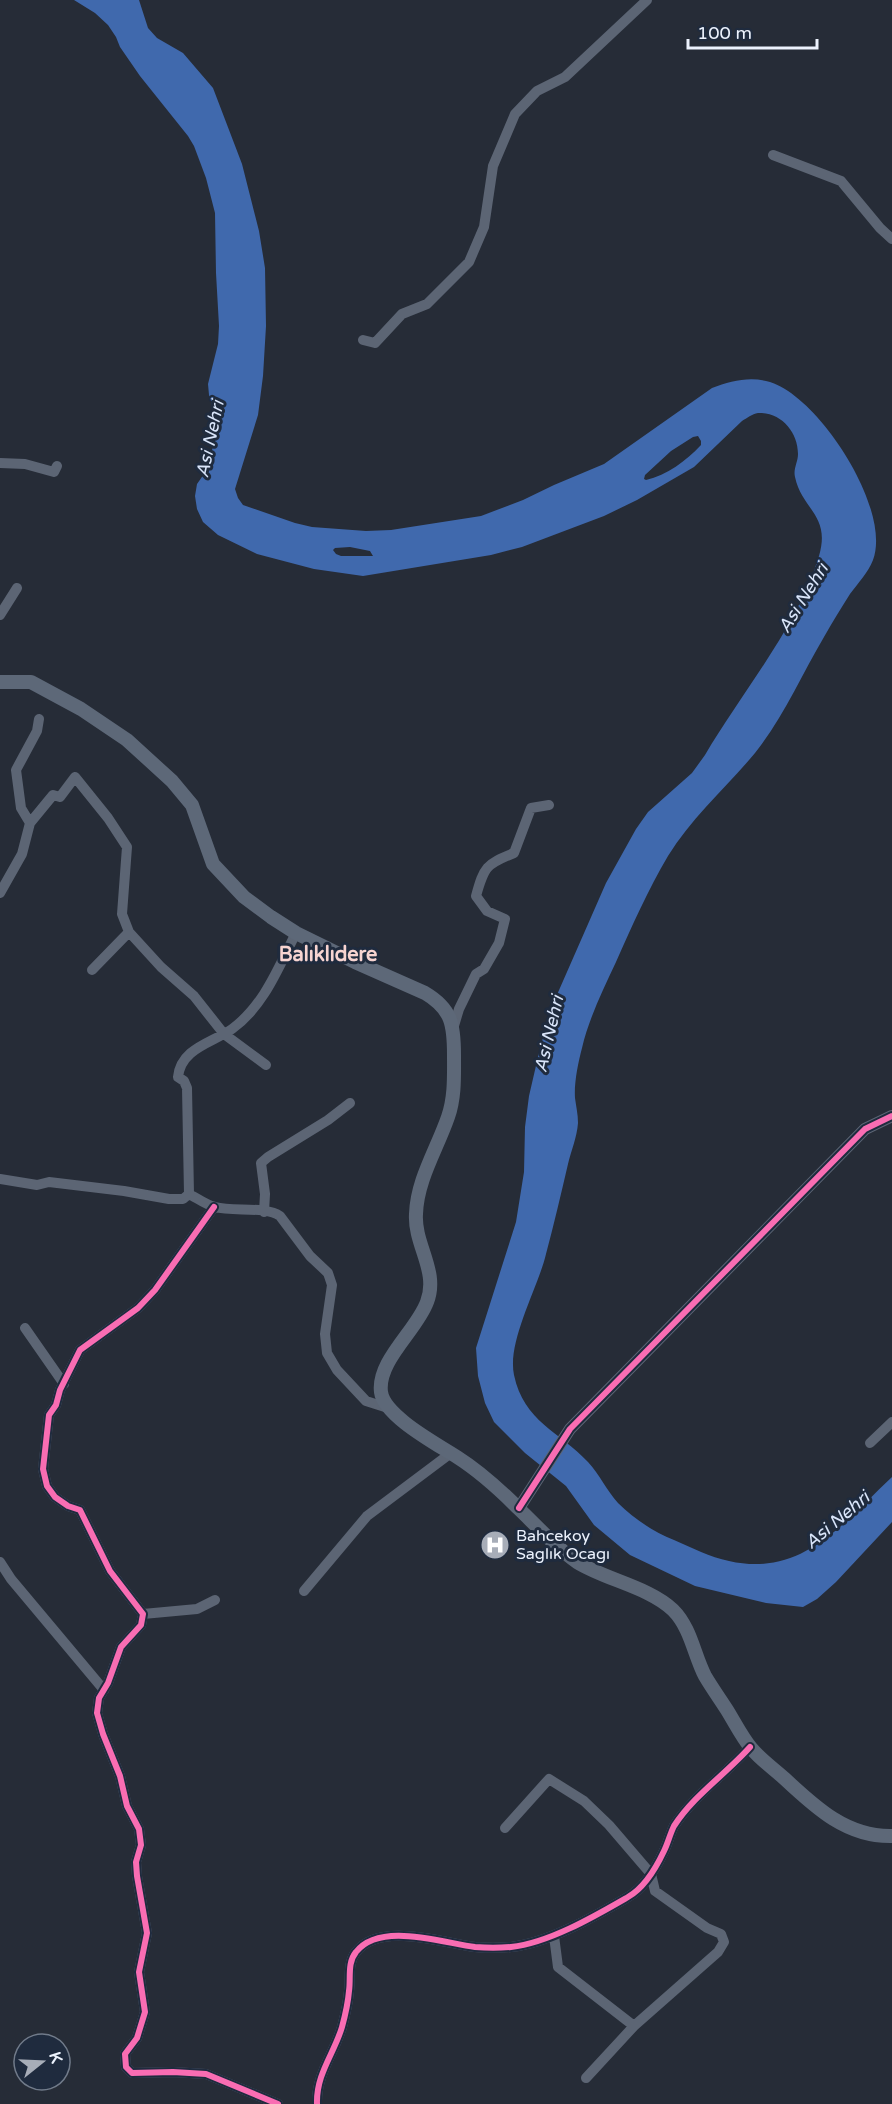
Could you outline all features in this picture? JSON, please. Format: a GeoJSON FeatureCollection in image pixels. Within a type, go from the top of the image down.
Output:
{"type":"FeatureCollection","features":[{"type":"Feature","properties":{"kind":"main road"},"geometry":{"type":"LineString","coordinates":[[0,682],[31,682],[81,709],[127,740],[172,781],[192,805],[213,864],[253,903],[296,933],[435,999],[446,1010],[453,1029],[452,1104],[423,1180],[416,1212],[419,1239],[430,1274],[430,1293],[421,1315],[385,1370],[380,1390],[388,1408],[496,1488],[522,1503],[566,1554],[595,1572],[648,1594],[674,1611],[688,1633],[705,1676],[750,1747],[827,1816],[865,1833],[892,1836]]}},
{"type":"Feature","properties":{"kind":"street"},"geometry":{"type":"LineString","coordinates":[[363,340],[375,343],[402,314],[427,304],[469,262],[484,227],[493,166],[515,114],[537,91],[565,77],[647,0]]}},
{"type":"Feature","properties":{"kind":"street"},"geometry":{"type":"LineString","coordinates":[[772,155],[841,181],[892,239]]}},
{"type":"Feature","properties":{"kind":"street"},"geometry":{"type":"LineString","coordinates":[[0,463],[25,464],[54,472],[57,466]]}},
{"type":"Feature","properties":{"kind":"street"},"geometry":{"type":"LineString","coordinates":[[2,608],[17,588]]}},
{"type":"Feature","properties":{"kind":"street"},"geometry":{"type":"LineString","coordinates":[[30,823],[21,808],[16,770],[37,731],[39,719]]}},
{"type":"Feature","properties":{"kind":"street"},"geometry":{"type":"LineString","coordinates":[[0,893],[22,854],[30,823],[53,795],[60,796],[75,777],[108,818],[127,847],[122,914],[129,933],[161,967],[194,996],[225,1034],[266,1065]]}},
{"type":"Feature","properties":{"kind":"street"},"geometry":{"type":"LineString","coordinates":[[453,1029],[459,1009],[476,974],[483,969],[499,943],[504,919],[487,911],[476,896],[482,873],[495,861],[514,853],[531,808],[549,805]]}},
{"type":"Feature","properties":{"kind":"street"},"geometry":{"type":"LineString","coordinates":[[92,970],[129,933]]}},
{"type":"Feature","properties":{"kind":"street"},"geometry":{"type":"LineString","coordinates":[[0,1179],[37,1185],[49,1182],[183,1200],[189,1194],[187,1088],[184,1081],[178,1077],[179,1070],[183,1061],[195,1049],[234,1028],[264,994],[296,933]]}},
{"type":"Feature","properties":{"kind":"street"},"geometry":{"type":"LineString","coordinates":[[264,1212],[265,1194],[261,1164],[268,1157],[328,1120],[350,1103]]}},
{"type":"Feature","properties":{"kind":"street"},"geometry":{"type":"LineString","coordinates":[[522,1503],[570,1430],[865,1129],[892,1116]]}},
{"type":"Feature","properties":{"kind":"street"},"geometry":{"type":"LineString","coordinates":[[189,1194],[214,1207],[274,1211],[280,1216],[310,1256],[328,1273],[332,1285],[326,1334],[327,1353],[337,1370],[366,1401],[388,1408]]}},
{"type":"Feature","properties":{"kind":"street"},"geometry":{"type":"LineString","coordinates":[[214,1207],[155,1290],[138,1308],[80,1350],[60,1390],[56,1405],[49,1415],[42,1469],[47,1486],[55,1497],[68,1506],[80,1510],[110,1571],[143,1614],[141,1625],[121,1647],[99,1698],[97,1713],[120,1776],[127,1806],[139,1828],[141,1845],[136,1862],[147,1933],[139,1972],[146,2012],[137,2038],[125,2054],[126,2067],[132,2073],[206,2074],[278,2104]]}},
{"type":"Feature","properties":{"kind":"street"},"geometry":{"type":"LineString","coordinates":[[25,1328],[64,1384]]}},
{"type":"Feature","properties":{"kind":"street"},"geometry":{"type":"LineString","coordinates":[[870,1443],[892,1422]]}},
{"type":"Feature","properties":{"kind":"street"},"geometry":{"type":"LineString","coordinates":[[304,1591],[367,1516],[451,1453]]}},
{"type":"Feature","properties":{"kind":"street"},"geometry":{"type":"LineString","coordinates":[[0,1562],[11,1579],[104,1690]]}},
{"type":"Feature","properties":{"kind":"street"},"geometry":{"type":"LineString","coordinates":[[143,1614],[197,1609],[215,1600]]}},
{"type":"Feature","properties":{"kind":"street"},"geometry":{"type":"LineString","coordinates":[[317,2104],[322,2071],[342,2028],[349,1992],[350,1963],[357,1951],[385,1937],[408,1936],[474,1947],[510,1947],[554,1936],[631,1895],[651,1874],[674,1827],[694,1802],[736,1764],[750,1747]]}},
{"type":"Feature","properties":{"kind":"street"},"geometry":{"type":"LineString","coordinates":[[505,1828],[549,1779],[584,1801],[609,1825],[651,1874],[655,1891],[707,1928],[721,1934],[724,1942],[718,1952],[634,2026],[586,2078]]}},
{"type":"Feature","properties":{"kind":"street"},"geometry":{"type":"LineString","coordinates":[[554,1936],[558,1967],[634,2026]]}},
{"type":"Feature","properties":{"kind":"water","name":"Asi Nehri"},"geometry":{"type":"Polygon","coordinates":[[[74,0],[139,0],[148,28],[157,38],[183,53],[213,88],[242,164],[259,231],[265,268],[266,326],[258,415],[235,489],[243,505],[312,527],[366,531],[391,530],[481,516],[604,464],[712,388],[748,379],[770,382],[789,392],[809,409],[829,431],[862,485],[872,513],[876,538],[871,565],[850,594],[765,740],[688,828],[668,856],[640,908],[592,1015],[582,1048],[576,1080],[575,1098],[578,1123],[576,1133],[546,1254],[524,1314],[513,1361],[519,1391],[534,1415],[588,1462],[618,1503],[652,1529],[715,1557],[755,1564],[779,1561],[800,1554],[839,1528],[892,1477],[892,1522],[836,1582],[817,1599],[803,1607],[766,1603],[695,1586],[630,1555],[594,1525],[566,1486],[525,1453],[494,1422],[485,1403],[478,1376],[476,1348],[516,1222],[524,1172],[525,1127],[529,1096],[541,1044],[556,997],[606,883],[636,829],[648,812],[692,773],[705,755],[768,658],[798,608],[810,582],[819,556],[822,542],[821,531],[819,522],[803,497],[795,477],[798,454],[795,438],[781,420],[766,414],[754,414],[742,421],[694,467],[637,500],[604,516],[522,547],[491,555],[363,576],[314,569],[257,554],[218,535],[203,522],[197,509],[195,496],[197,484],[204,474],[215,441],[215,416],[208,384],[218,344],[219,326],[215,213],[206,178],[188,136],[140,76],[108,25],[95,13],[74,0]],[[698,436],[671,451],[645,475],[644,479],[661,475],[683,462],[701,445],[698,436]],[[350,547],[333,550],[341,556],[373,556],[370,551],[350,547]]]}},
{"type":"Feature","properties":{"kind":"cycle path"},"geometry":{"type":"LineString","coordinates":[[519,1508],[570,1429],[865,1129],[892,1116]]}},
{"type":"Feature","properties":{"kind":"cycle path"},"geometry":{"type":"LineString","coordinates":[[214,1207],[155,1290],[138,1308],[80,1350],[60,1390],[56,1405],[49,1415],[43,1469],[47,1486],[55,1497],[68,1506],[80,1510],[110,1571],[143,1614],[141,1625],[121,1647],[108,1683],[99,1698],[97,1713],[120,1776],[127,1806],[139,1829],[141,1845],[136,1862],[147,1933],[139,1972],[145,2012],[137,2038],[125,2054],[126,2067],[132,2073],[206,2074],[278,2104]]}},
{"type":"Feature","properties":{"kind":"cycle path"},"geometry":{"type":"LineString","coordinates":[[317,2104],[319,2083],[339,2037],[344,2018],[349,1996],[351,1961],[356,1952],[367,1943],[380,1938],[396,1936],[412,1936],[475,1947],[511,1947],[541,1940],[586,1920],[628,1897],[639,1888],[657,1864],[674,1826],[682,1815],[750,1747]]}},
{"type":"Feature","properties":{"kind":"place","name":"Bahcekoy Saglık Ocagı"},"geometry":{"type":"Point","coordinates":[495,1545]}},
{"type":"Feature","properties":{"kind":"district","name":"Balıklıdere"},"geometry":{"type":"Point","coordinates":[328,955]}}]}
